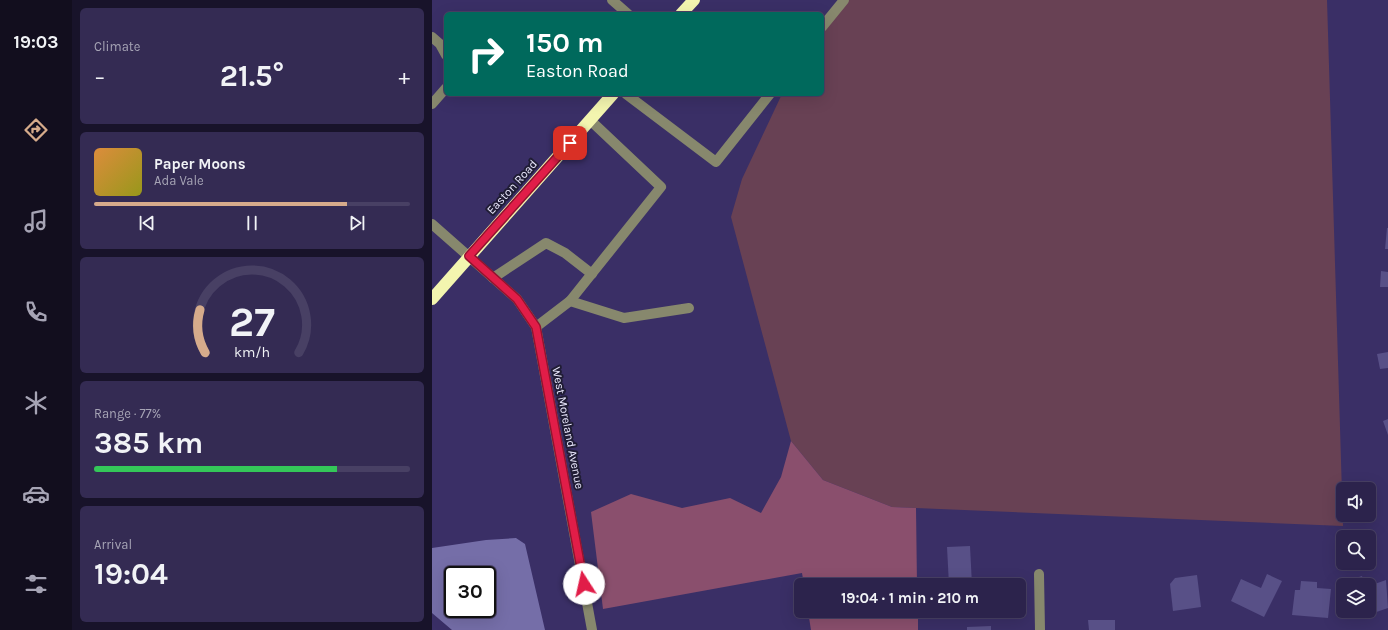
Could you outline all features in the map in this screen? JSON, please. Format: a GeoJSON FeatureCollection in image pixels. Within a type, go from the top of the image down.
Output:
{"type":"FeatureCollection","features":[{"type":"Feature","properties":{"kind":"highway"},"geometry":{"type":"LineString","coordinates":[[684,12],[694,0]]}},
{"type":"Feature","properties":{"kind":"highway","name":"Easton Road"},"geometry":{"type":"LineString","coordinates":[[432,299],[611,96]]}},
{"type":"Feature","properties":{"kind":"street"},"geometry":{"type":"LineString","coordinates":[[612,0],[626,12]]}},
{"type":"Feature","properties":{"kind":"street"},"geometry":{"type":"LineString","coordinates":[[824,25],[844,0]]}},
{"type":"Feature","properties":{"kind":"street"},"geometry":{"type":"LineString","coordinates":[[432,36],[440,44],[444,51]]}},
{"type":"Feature","properties":{"kind":"street"},"geometry":{"type":"LineString","coordinates":[[432,104],[444,90]]}},
{"type":"Feature","properties":{"kind":"street"},"geometry":{"type":"LineString","coordinates":[[629,96],[716,162],[768,96]]}},
{"type":"Feature","properties":{"kind":"street"},"geometry":{"type":"LineString","coordinates":[[536,327],[570,300],[661,187],[590,120]]}},
{"type":"Feature","properties":{"kind":"street","name":"West Moreland Avenue"},"geometry":{"type":"LineString","coordinates":[[432,224],[517,299],[536,327],[592,630]]}},
{"type":"Feature","properties":{"kind":"street"},"geometry":{"type":"LineString","coordinates":[[493,278],[546,243],[565,253],[592,274]]}},
{"type":"Feature","properties":{"kind":"street"},"geometry":{"type":"LineString","coordinates":[[570,300],[624,318],[689,308]]}},
{"type":"Feature","properties":{"kind":"street"},"geometry":{"type":"LineString","coordinates":[[1039,574],[1040,630]]}},
{"type":"Feature","properties":{"kind":"shaded area"},"geometry":{"type":"Polygon","coordinates":[[[846,0],[1327,0],[1342,482],[1336,482],[1336,522],[1343,522],[1343,526],[892,507],[823,480],[791,441],[731,217],[742,179],[781,96],[824,96],[824,21],[846,0]]]}},
{"type":"Feature","properties":{"kind":"shaded area"},"geometry":{"type":"Polygon","coordinates":[[[791,441],[823,480],[892,507],[916,508],[917,578],[803,578],[802,573],[603,609],[591,512],[631,494],[682,508],[730,498],[761,513],[781,477],[791,441]]]}},
{"type":"Feature","properties":{"kind":"shaded area"},"geometry":{"type":"Polygon","coordinates":[[[516,538],[525,544],[545,630],[452,630],[432,613],[432,548],[486,540],[516,538]]]}},
{"type":"Feature","properties":{"kind":"shaded area"},"geometry":{"type":"Polygon","coordinates":[[[809,618],[918,618],[918,630],[811,630],[809,618]]]}},
{"type":"Feature","properties":{"kind":"building"},"geometry":{"type":"Polygon","coordinates":[[[1387,228],[1388,249],[1385,249],[1387,228]]]}},
{"type":"Feature","properties":{"kind":"building"},"geometry":{"type":"Polygon","coordinates":[[[1381,271],[1388,272],[1388,287],[1380,287],[1381,271]]]}},
{"type":"Feature","properties":{"kind":"building"},"geometry":{"type":"Polygon","coordinates":[[[1388,352],[1388,368],[1380,369],[1377,354],[1388,352]]]}},
{"type":"Feature","properties":{"kind":"building"},"geometry":{"type":"Polygon","coordinates":[[[1388,419],[1388,435],[1383,421],[1388,419]]]}},
{"type":"Feature","properties":{"kind":"building"},"geometry":{"type":"Polygon","coordinates":[[[970,546],[972,578],[949,578],[947,547],[970,546]]]}},
{"type":"Feature","properties":{"kind":"building"},"geometry":{"type":"Polygon","coordinates":[[[1267,574],[1282,581],[1264,617],[1231,601],[1241,579],[1261,588],[1267,574]]]}},
{"type":"Feature","properties":{"kind":"building"},"geometry":{"type":"Polygon","coordinates":[[[1197,575],[1201,607],[1173,611],[1170,584],[1175,578],[1197,575]]]}},
{"type":"Feature","properties":{"kind":"building"},"geometry":{"type":"Polygon","coordinates":[[[1386,580],[1388,608],[1376,612],[1376,584],[1386,580]]]}},
{"type":"Feature","properties":{"kind":"building"},"geometry":{"type":"Polygon","coordinates":[[[1301,581],[1317,582],[1317,588],[1331,589],[1328,618],[1292,615],[1295,590],[1300,590],[1301,581]]]}},
{"type":"Feature","properties":{"kind":"building"},"geometry":{"type":"Polygon","coordinates":[[[1088,620],[1115,620],[1115,630],[1089,630],[1088,620]]]}},
{"type":"Feature","properties":{"kind":"building"},"geometry":{"type":"Polygon","coordinates":[[[991,626],[991,630],[967,630],[967,627],[991,626]]]}},
{"type":"Feature","properties":{"kind":"route"},"geometry":{"type":"LineString","coordinates":[[570,143],[469,256],[517,299],[536,327],[584,584]]}}]}
